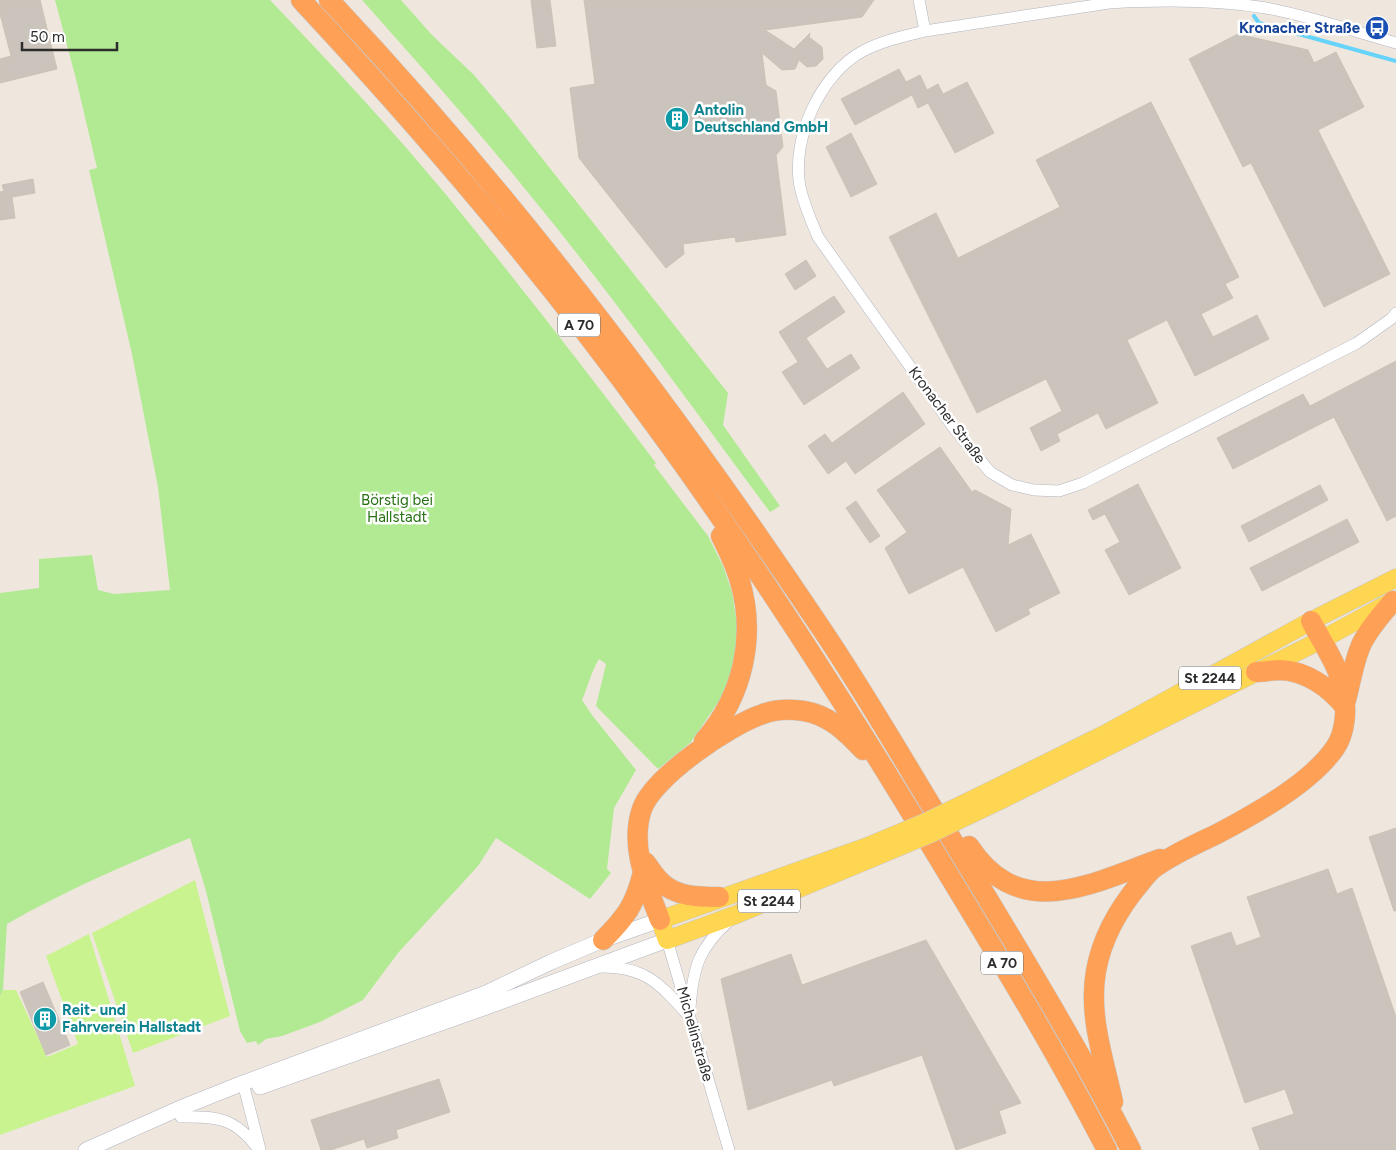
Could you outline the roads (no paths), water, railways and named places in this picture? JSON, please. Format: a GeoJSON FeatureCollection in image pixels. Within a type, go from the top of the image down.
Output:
{"type":"FeatureCollection","features":[{"type":"Feature","properties":{"kind":"highway","name":"A 70"},"geometry":{"type":"LineString","coordinates":[[300,0],[368,72],[528,260],[652,420],[816,659],[1016,986],[1108,1150]]}},
{"type":"Feature","properties":{"kind":"highway","name":"A 70"},"geometry":{"type":"LineString","coordinates":[[329,0],[384,59],[464,151],[542,246],[668,409],[730,494],[823,631],[931,805],[1034,974],[1132,1150]]}},
{"type":"Feature","properties":{"kind":"highway"},"geometry":{"type":"LineString","coordinates":[[660,920],[641,863],[637,837],[642,808],[658,785],[693,754],[727,711],[740,681],[747,644],[746,612],[739,579],[699,487]]}},
{"type":"Feature","properties":{"kind":"highway"},"geometry":{"type":"LineString","coordinates":[[1118,1124],[1095,1016],[1097,964],[1103,942],[1122,905],[1153,869],[1185,849],[1251,815],[1283,795],[1317,770],[1336,747],[1343,732],[1345,707],[1358,652],[1372,626],[1394,600]]}},
{"type":"Feature","properties":{"kind":"highway"},"geometry":{"type":"LineString","coordinates":[[1311,621],[1339,676],[1345,707]]}},
{"type":"Feature","properties":{"kind":"highway"},"geometry":{"type":"LineString","coordinates":[[1256,672],[1281,670],[1310,677],[1336,696],[1345,707]]}},
{"type":"Feature","properties":{"kind":"highway"},"geometry":{"type":"LineString","coordinates":[[693,754],[753,717],[779,711],[804,711],[829,719],[844,730],[863,749],[898,792]]}},
{"type":"Feature","properties":{"kind":"highway"},"geometry":{"type":"LineString","coordinates":[[931,805],[960,833],[978,860],[988,870],[998,879],[1023,890],[1045,892],[1074,888],[1185,849]]}},
{"type":"Feature","properties":{"kind":"highway"},"geometry":{"type":"LineString","coordinates":[[641,863],[660,882],[682,894],[719,897]]}},
{"type":"Feature","properties":{"kind":"highway"},"geometry":{"type":"LineString","coordinates":[[603,940],[626,915],[638,894],[641,863]]}},
{"type":"Feature","properties":{"kind":"main road","name":"St 2244"},"geometry":{"type":"LineString","coordinates":[[999,794],[1311,621],[1396,578]]}},
{"type":"Feature","properties":{"kind":"main road","name":"St 2244"},"geometry":{"type":"LineString","coordinates":[[86,1150],[178,1109],[492,1005],[735,915],[868,853],[926,822],[999,794],[1256,672],[1321,640],[1394,600]]}},
{"type":"Feature","properties":{"kind":"main road","name":"St 2244"},"geometry":{"type":"LineString","coordinates":[[109,1150],[245,1087],[486,992],[603,940],[719,897],[868,853]]}},
{"type":"Feature","properties":{"kind":"main road","name":"Michelinstraße"},"geometry":{"type":"LineString","coordinates":[[660,920],[667,940]]}},
{"type":"Feature","properties":{"kind":"street"},"geometry":{"type":"LineString","coordinates":[[920,0],[924,31]]}},
{"type":"Feature","properties":{"kind":"street","name":"Kronacher Straße"},"geometry":{"type":"LineString","coordinates":[[1396,43],[1291,13],[1250,5],[1192,1],[1133,0],[924,31],[895,38],[862,52],[836,72],[816,100],[806,124],[799,153],[800,185],[808,214],[818,237],[953,427],[990,472],[1012,484],[1034,490],[1059,491],[1083,483],[1357,342],[1396,313]]}},
{"type":"Feature","properties":{"kind":"street"},"geometry":{"type":"LineString","coordinates":[[690,1017],[695,971],[701,956],[713,936],[735,915]]}},
{"type":"Feature","properties":{"kind":"street","name":"Michelinstraße"},"geometry":{"type":"LineString","coordinates":[[667,940],[729,1150]]}},
{"type":"Feature","properties":{"kind":"street"},"geometry":{"type":"LineString","coordinates":[[593,967],[621,967],[641,973],[656,982],[690,1017]]}},
{"type":"Feature","properties":{"kind":"street"},"geometry":{"type":"LineString","coordinates":[[245,1087],[259,1150]]}},
{"type":"Feature","properties":{"kind":"street"},"geometry":{"type":"LineString","coordinates":[[181,1117],[198,1116],[222,1119],[240,1128],[259,1150]]}},
{"type":"Feature","properties":{"kind":"waterway"},"geometry":{"type":"LineString","coordinates":[[1254,16],[1259,23],[1396,61]]}},
{"type":"Feature","properties":{"kind":"place","name":"Kronacher Straße"},"geometry":{"type":"Point","coordinates":[1377,28]}},
{"type":"Feature","properties":{"kind":"place","name":"Antolin Deutschland GmbH"},"geometry":{"type":"Point","coordinates":[677,119]}},
{"type":"Feature","properties":{"kind":"place","name":"Reit- und Fahrverein Hallstadt"},"geometry":{"type":"Point","coordinates":[45,1019]}},
{"type":"Feature","properties":{"kind":"park label","name":"Börstig bei Hallstadt"},"geometry":{"type":"Point","coordinates":[397,508]}}]}
